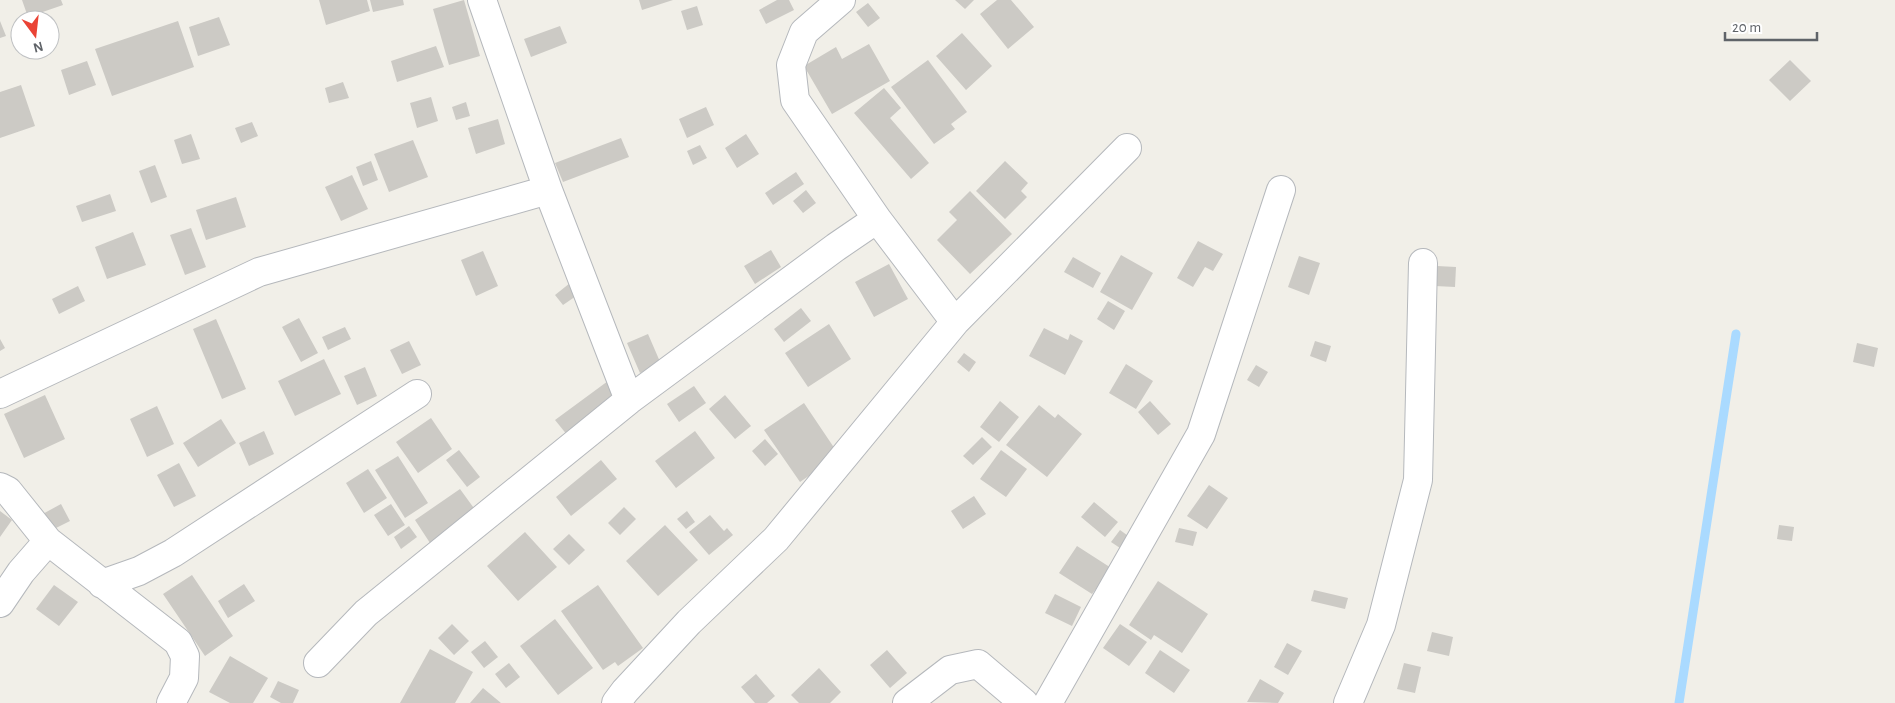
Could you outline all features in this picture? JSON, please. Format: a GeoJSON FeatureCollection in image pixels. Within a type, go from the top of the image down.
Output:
{"type":"FeatureCollection","features":[{"type":"Feature","properties":{"kind":"street"},"geometry":{"type":"LineString","coordinates":[[482,0],[548,190],[630,400]]}},
{"type":"Feature","properties":{"kind":"street"},"geometry":{"type":"LineString","coordinates":[[841,0],[804,32],[791,65],[795,100],[878,219],[955,322]]}},
{"type":"Feature","properties":{"kind":"street"},"geometry":{"type":"LineString","coordinates":[[616,703],[689,622],[776,539],[955,322],[1127,148]]}},
{"type":"Feature","properties":{"kind":"street"},"geometry":{"type":"LineString","coordinates":[[0,394],[259,272],[548,190]]}},
{"type":"Feature","properties":{"kind":"street"},"geometry":{"type":"LineString","coordinates":[[1048,703],[1201,434],[1281,190]]}},
{"type":"Feature","properties":{"kind":"street"},"geometry":{"type":"LineString","coordinates":[[318,663],[366,613],[630,400],[836,247],[878,219]]}},
{"type":"Feature","properties":{"kind":"street"},"geometry":{"type":"LineString","coordinates":[[1348,703],[1382,625],[1418,480],[1423,263]]}},
{"type":"Feature","properties":{"kind":"street"},"geometry":{"type":"LineString","coordinates":[[102,584],[139,571],[173,553],[417,394]]}},
{"type":"Feature","properties":{"kind":"street"},"geometry":{"type":"LineString","coordinates":[[0,487],[8,492],[48,541],[178,642],[185,656],[184,678],[171,703]]}},
{"type":"Feature","properties":{"kind":"street"},"geometry":{"type":"LineString","coordinates":[[0,603],[20,572],[48,541]]}},
{"type":"Feature","properties":{"kind":"street"},"geometry":{"type":"LineString","coordinates":[[908,703],[950,670],[978,664],[1024,703]]}},
{"type":"Feature","properties":{"kind":"building"},"geometry":{"type":"Polygon","coordinates":[[[22,0],[61,0],[63,5],[48,10],[26,10],[22,0]]]}},
{"type":"Feature","properties":{"kind":"building"},"geometry":{"type":"Polygon","coordinates":[[[319,0],[367,0],[370,11],[326,25],[319,0]]]}},
{"type":"Feature","properties":{"kind":"building"},"geometry":{"type":"Polygon","coordinates":[[[370,0],[403,0],[404,5],[373,12],[370,0]]]}},
{"type":"Feature","properties":{"kind":"building"},"geometry":{"type":"Polygon","coordinates":[[[464,0],[480,56],[449,65],[433,9],[464,0]]]}},
{"type":"Feature","properties":{"kind":"building"},"geometry":{"type":"Polygon","coordinates":[[[639,0],[673,0],[642,10],[639,0]]]}},
{"type":"Feature","properties":{"kind":"building"},"geometry":{"type":"Polygon","coordinates":[[[777,0],[789,0],[794,10],[766,24],[759,10],[777,0]]]}},
{"type":"Feature","properties":{"kind":"building"},"geometry":{"type":"Polygon","coordinates":[[[955,0],[974,0],[965,9],[955,0]]]}},
{"type":"Feature","properties":{"kind":"building"},"geometry":{"type":"Polygon","coordinates":[[[997,0],[1011,0],[1034,27],[1008,49],[980,14],[997,0]]]}},
{"type":"Feature","properties":{"kind":"building"},"geometry":{"type":"Polygon","coordinates":[[[868,3],[880,18],[868,27],[856,12],[868,3]]]}},
{"type":"Feature","properties":{"kind":"building"},"geometry":{"type":"Polygon","coordinates":[[[697,6],[703,25],[687,30],[681,11],[697,6]]]}},
{"type":"Feature","properties":{"kind":"building"},"geometry":{"type":"Polygon","coordinates":[[[219,17],[230,45],[198,56],[189,27],[219,17]]]}},
{"type":"Feature","properties":{"kind":"building"},"geometry":{"type":"Polygon","coordinates":[[[0,21],[6,36],[0,38],[0,21]]]}},
{"type":"Feature","properties":{"kind":"building"},"geometry":{"type":"Polygon","coordinates":[[[178,21],[194,67],[112,96],[95,49],[178,21]]]}},
{"type":"Feature","properties":{"kind":"building"},"geometry":{"type":"Polygon","coordinates":[[[560,26],[567,43],[531,57],[524,39],[560,26]]]}},
{"type":"Feature","properties":{"kind":"building"},"geometry":{"type":"Polygon","coordinates":[[[962,33],[992,66],[966,90],[936,56],[962,33]]]}},
{"type":"Feature","properties":{"kind":"building"},"geometry":{"type":"Polygon","coordinates":[[[869,44],[890,81],[832,114],[804,66],[836,47],[842,59],[869,44]]]}},
{"type":"Feature","properties":{"kind":"building"},"geometry":{"type":"Polygon","coordinates":[[[436,46],[444,67],[397,82],[391,61],[436,46]]]}},
{"type":"Feature","properties":{"kind":"building"},"geometry":{"type":"Polygon","coordinates":[[[928,60],[967,112],[951,124],[955,129],[934,144],[891,87],[928,60]]]}},
{"type":"Feature","properties":{"kind":"building"},"geometry":{"type":"Polygon","coordinates":[[[1790,60],[1811,81],[1790,101],[1769,80],[1790,60]]]}},
{"type":"Feature","properties":{"kind":"building"},"geometry":{"type":"Polygon","coordinates":[[[87,61],[96,85],[69,95],[61,70],[87,61]]]}},
{"type":"Feature","properties":{"kind":"building"},"geometry":{"type":"Polygon","coordinates":[[[343,82],[349,98],[329,103],[325,88],[343,82]]]}},
{"type":"Feature","properties":{"kind":"building"},"geometry":{"type":"Polygon","coordinates":[[[21,85],[35,126],[0,138],[0,92],[21,85]]]}},
{"type":"Feature","properties":{"kind":"building"},"geometry":{"type":"Polygon","coordinates":[[[884,88],[901,108],[890,118],[929,163],[911,179],[854,113],[884,88]]]}},
{"type":"Feature","properties":{"kind":"building"},"geometry":{"type":"Polygon","coordinates":[[[431,97],[438,121],[417,128],[410,103],[431,97]]]}},
{"type":"Feature","properties":{"kind":"building"},"geometry":{"type":"Polygon","coordinates":[[[466,102],[470,116],[456,120],[452,107],[466,102]]]}},
{"type":"Feature","properties":{"kind":"building"},"geometry":{"type":"Polygon","coordinates":[[[706,107],[714,125],[687,138],[679,119],[706,107]]]}},
{"type":"Feature","properties":{"kind":"building"},"geometry":{"type":"Polygon","coordinates":[[[498,119],[505,144],[476,154],[468,128],[498,119]]]}},
{"type":"Feature","properties":{"kind":"building"},"geometry":{"type":"Polygon","coordinates":[[[252,122],[258,136],[241,143],[235,128],[252,122]]]}},
{"type":"Feature","properties":{"kind":"building"},"geometry":{"type":"Polygon","coordinates":[[[191,134],[200,159],[182,164],[174,140],[191,134]]]}},
{"type":"Feature","properties":{"kind":"building"},"geometry":{"type":"Polygon","coordinates":[[[746,134],[759,154],[737,168],[725,148],[746,134]]]}},
{"type":"Feature","properties":{"kind":"building"},"geometry":{"type":"Polygon","coordinates":[[[621,138],[629,157],[563,182],[555,163],[621,138]]]}},
{"type":"Feature","properties":{"kind":"building"},"geometry":{"type":"Polygon","coordinates":[[[413,140],[428,177],[389,192],[374,154],[413,140]]]}},
{"type":"Feature","properties":{"kind":"building"},"geometry":{"type":"Polygon","coordinates":[[[700,145],[707,158],[693,165],[687,151],[700,145]]]}},
{"type":"Feature","properties":{"kind":"building"},"geometry":{"type":"Polygon","coordinates":[[[371,161],[378,180],[363,186],[356,167],[371,161]]]}},
{"type":"Feature","properties":{"kind":"building"},"geometry":{"type":"Polygon","coordinates":[[[1005,161],[1028,183],[1021,191],[1027,197],[1005,219],[976,191],[1005,161]]]}},
{"type":"Feature","properties":{"kind":"building"},"geometry":{"type":"Polygon","coordinates":[[[155,165],[167,197],[151,203],[139,171],[155,165]]]}},
{"type":"Feature","properties":{"kind":"building"},"geometry":{"type":"Polygon","coordinates":[[[796,172],[804,184],[773,205],[765,193],[796,172]]]}},
{"type":"Feature","properties":{"kind":"building"},"geometry":{"type":"Polygon","coordinates":[[[352,175],[368,209],[341,221],[325,187],[352,175]]]}},
{"type":"Feature","properties":{"kind":"building"},"geometry":{"type":"Polygon","coordinates":[[[806,190],[816,203],[803,213],[793,201],[806,190]]]}},
{"type":"Feature","properties":{"kind":"building"},"geometry":{"type":"Polygon","coordinates":[[[970,191],[1012,234],[970,274],[937,240],[957,220],[949,212],[970,191]]]}},
{"type":"Feature","properties":{"kind":"building"},"geometry":{"type":"Polygon","coordinates":[[[110,194],[116,211],[82,222],[76,206],[110,194]]]}},
{"type":"Feature","properties":{"kind":"building"},"geometry":{"type":"Polygon","coordinates":[[[236,197],[246,227],[206,240],[196,210],[236,197]]]}},
{"type":"Feature","properties":{"kind":"building"},"geometry":{"type":"Polygon","coordinates":[[[191,228],[206,267],[185,275],[170,235],[191,228]]]}},
{"type":"Feature","properties":{"kind":"building"},"geometry":{"type":"Polygon","coordinates":[[[133,232],[146,265],[107,279],[95,247],[133,232]]]}},
{"type":"Feature","properties":{"kind":"building"},"geometry":{"type":"Polygon","coordinates":[[[1198,241],[1223,254],[1213,271],[1205,267],[1193,287],[1177,278],[1198,241]]]}},
{"type":"Feature","properties":{"kind":"building"},"geometry":{"type":"Polygon","coordinates":[[[771,250],[781,267],[755,284],[744,266],[771,250]]]}},
{"type":"Feature","properties":{"kind":"building"},"geometry":{"type":"Polygon","coordinates":[[[483,251],[498,286],[476,296],[461,260],[483,251]]]}},
{"type":"Feature","properties":{"kind":"building"},"geometry":{"type":"Polygon","coordinates":[[[1121,255],[1153,273],[1132,310],[1100,292],[1121,255]]]}},
{"type":"Feature","properties":{"kind":"building"},"geometry":{"type":"Polygon","coordinates":[[[1299,256],[1320,263],[1309,295],[1288,287],[1299,256]]]}},
{"type":"Feature","properties":{"kind":"building"},"geometry":{"type":"Polygon","coordinates":[[[1073,257],[1101,273],[1093,288],[1064,272],[1073,257]]]}},
{"type":"Feature","properties":{"kind":"building"},"geometry":{"type":"Polygon","coordinates":[[[889,264],[908,299],[874,317],[855,282],[889,264]]]}},
{"type":"Feature","properties":{"kind":"building"},"geometry":{"type":"Polygon","coordinates":[[[1437,266],[1456,267],[1455,287],[1435,286],[1437,266]]]}},
{"type":"Feature","properties":{"kind":"building"},"geometry":{"type":"Polygon","coordinates":[[[570,283],[579,294],[563,305],[555,295],[570,283]]]}},
{"type":"Feature","properties":{"kind":"building"},"geometry":{"type":"Polygon","coordinates":[[[78,286],[85,301],[59,314],[52,299],[78,286]]]}},
{"type":"Feature","properties":{"kind":"building"},"geometry":{"type":"Polygon","coordinates":[[[1108,301],[1125,311],[1114,330],[1097,319],[1108,301]]]}},
{"type":"Feature","properties":{"kind":"building"},"geometry":{"type":"Polygon","coordinates":[[[801,308],[811,321],[784,342],[774,329],[801,308]]]}},
{"type":"Feature","properties":{"kind":"building"},"geometry":{"type":"Polygon","coordinates":[[[299,318],[318,353],[301,362],[282,327],[299,318]]]}},
{"type":"Feature","properties":{"kind":"building"},"geometry":{"type":"Polygon","coordinates":[[[216,319],[246,389],[222,399],[193,329],[216,319]]]}},
{"type":"Feature","properties":{"kind":"building"},"geometry":{"type":"Polygon","coordinates":[[[829,324],[851,359],[808,387],[785,353],[829,324]]]}},
{"type":"Feature","properties":{"kind":"building"},"geometry":{"type":"Polygon","coordinates":[[[345,327],[351,339],[328,350],[322,337],[345,327]]]}},
{"type":"Feature","properties":{"kind":"building"},"geometry":{"type":"Polygon","coordinates":[[[1044,328],[1068,340],[1070,334],[1083,341],[1065,375],[1029,356],[1044,328]]]}},
{"type":"Feature","properties":{"kind":"building"},"geometry":{"type":"Polygon","coordinates":[[[648,334],[661,364],[640,373],[627,343],[648,334]]]}},
{"type":"Feature","properties":{"kind":"building"},"geometry":{"type":"Polygon","coordinates":[[[0,339],[5,348],[0,351],[0,339]]]}},
{"type":"Feature","properties":{"kind":"building"},"geometry":{"type":"Polygon","coordinates":[[[409,341],[421,365],[402,374],[390,350],[409,341]]]}},
{"type":"Feature","properties":{"kind":"building"},"geometry":{"type":"Polygon","coordinates":[[[1315,341],[1331,346],[1326,362],[1310,356],[1315,341]]]}},
{"type":"Feature","properties":{"kind":"building"},"geometry":{"type":"Polygon","coordinates":[[[1857,343],[1878,348],[1874,367],[1853,362],[1857,343]]]}},
{"type":"Feature","properties":{"kind":"building"},"geometry":{"type":"Polygon","coordinates":[[[964,353],[976,362],[969,372],[957,362],[964,353]]]}},
{"type":"Feature","properties":{"kind":"building"},"geometry":{"type":"Polygon","coordinates":[[[324,359],[341,394],[295,416],[278,381],[324,359]]]}},
{"type":"Feature","properties":{"kind":"building"},"geometry":{"type":"Polygon","coordinates":[[[1126,364],[1153,381],[1136,409],[1109,393],[1126,364]]]}},
{"type":"Feature","properties":{"kind":"building"},"geometry":{"type":"Polygon","coordinates":[[[1256,365],[1268,372],[1259,387],[1247,380],[1256,365]]]}},
{"type":"Feature","properties":{"kind":"building"},"geometry":{"type":"Polygon","coordinates":[[[365,367],[377,396],[357,405],[344,376],[365,367]]]}},
{"type":"Feature","properties":{"kind":"building"},"geometry":{"type":"Polygon","coordinates":[[[608,381],[620,397],[568,436],[555,420],[608,381]]]}},
{"type":"Feature","properties":{"kind":"building"},"geometry":{"type":"Polygon","coordinates":[[[694,386],[706,403],[679,422],[667,404],[694,386]]]}},
{"type":"Feature","properties":{"kind":"building"},"geometry":{"type":"Polygon","coordinates":[[[45,395],[65,439],[24,458],[4,414],[45,395]]]}},
{"type":"Feature","properties":{"kind":"building"},"geometry":{"type":"Polygon","coordinates":[[[725,395],[751,426],[735,439],[709,409],[725,395]]]}},
{"type":"Feature","properties":{"kind":"building"},"geometry":{"type":"Polygon","coordinates":[[[1000,401],[1019,417],[999,442],[980,427],[1000,401]]]}},
{"type":"Feature","properties":{"kind":"building"},"geometry":{"type":"Polygon","coordinates":[[[1150,401],[1171,424],[1158,435],[1138,412],[1150,401]]]}},
{"type":"Feature","properties":{"kind":"building"},"geometry":{"type":"Polygon","coordinates":[[[804,403],[839,455],[800,482],[764,430],[804,403]]]}},
{"type":"Feature","properties":{"kind":"building"},"geometry":{"type":"Polygon","coordinates":[[[1039,405],[1055,418],[1058,414],[1082,434],[1047,477],[1006,445],[1039,405]]]}},
{"type":"Feature","properties":{"kind":"building"},"geometry":{"type":"Polygon","coordinates":[[[157,406],[174,444],[147,457],[130,419],[157,406]]]}},
{"type":"Feature","properties":{"kind":"building"},"geometry":{"type":"Polygon","coordinates":[[[431,418],[452,449],[418,473],[396,442],[431,418]]]}},
{"type":"Feature","properties":{"kind":"building"},"geometry":{"type":"Polygon","coordinates":[[[221,419],[236,443],[198,467],[183,443],[221,419]]]}},
{"type":"Feature","properties":{"kind":"building"},"geometry":{"type":"Polygon","coordinates":[[[264,431],[274,454],[249,466],[239,443],[264,431]]]}},
{"type":"Feature","properties":{"kind":"building"},"geometry":{"type":"Polygon","coordinates":[[[695,431],[715,458],[676,488],[655,461],[695,431]]]}},
{"type":"Feature","properties":{"kind":"building"},"geometry":{"type":"Polygon","coordinates":[[[982,437],[992,447],[973,465],[963,456],[982,437]]]}},
{"type":"Feature","properties":{"kind":"building"},"geometry":{"type":"Polygon","coordinates":[[[765,439],[778,454],[765,466],[752,451],[765,439]]]}},
{"type":"Feature","properties":{"kind":"building"},"geometry":{"type":"Polygon","coordinates":[[[459,450],[480,477],[467,487],[446,460],[459,450]]]}},
{"type":"Feature","properties":{"kind":"building"},"geometry":{"type":"Polygon","coordinates":[[[1001,450],[1027,469],[1006,497],[980,479],[1001,450]]]}},
{"type":"Feature","properties":{"kind":"building"},"geometry":{"type":"Polygon","coordinates":[[[398,456],[428,503],[405,518],[375,470],[398,456]]]}},
{"type":"Feature","properties":{"kind":"building"},"geometry":{"type":"Polygon","coordinates":[[[601,460],[617,479],[571,516],[556,497],[601,460]]]}},
{"type":"Feature","properties":{"kind":"building"},"geometry":{"type":"Polygon","coordinates":[[[179,463],[196,496],[174,507],[157,475],[179,463]]]}},
{"type":"Feature","properties":{"kind":"building"},"geometry":{"type":"Polygon","coordinates":[[[368,469],[387,498],[364,513],[346,483],[368,469]]]}},
{"type":"Feature","properties":{"kind":"building"},"geometry":{"type":"Polygon","coordinates":[[[1209,485],[1228,498],[1207,529],[1187,516],[1209,485]]]}},
{"type":"Feature","properties":{"kind":"building"},"geometry":{"type":"Polygon","coordinates":[[[460,489],[476,511],[430,543],[415,520],[460,489]]]}},
{"type":"Feature","properties":{"kind":"building"},"geometry":{"type":"Polygon","coordinates":[[[974,496],[986,514],[963,529],[951,511],[974,496]]]}},
{"type":"Feature","properties":{"kind":"building"},"geometry":{"type":"Polygon","coordinates":[[[1094,502],[1118,522],[1105,537],[1081,517],[1094,502]]]}},
{"type":"Feature","properties":{"kind":"building"},"geometry":{"type":"Polygon","coordinates":[[[61,504],[70,521],[48,532],[39,516],[61,504]]]}},
{"type":"Feature","properties":{"kind":"building"},"geometry":{"type":"Polygon","coordinates":[[[391,504],[405,525],[388,536],[374,515],[391,504]]]}},
{"type":"Feature","properties":{"kind":"building"},"geometry":{"type":"Polygon","coordinates":[[[624,507],[636,519],[620,535],[608,523],[624,507]]]}},
{"type":"Feature","properties":{"kind":"building"},"geometry":{"type":"Polygon","coordinates":[[[0,511],[12,520],[0,537],[0,511]]]}},
{"type":"Feature","properties":{"kind":"building"},"geometry":{"type":"Polygon","coordinates":[[[687,511],[695,522],[686,529],[677,519],[687,511]]]}},
{"type":"Feature","properties":{"kind":"building"},"geometry":{"type":"Polygon","coordinates":[[[710,515],[724,531],[727,528],[733,535],[709,555],[689,532],[710,515]]]}},
{"type":"Feature","properties":{"kind":"building"},"geometry":{"type":"Polygon","coordinates":[[[665,525],[698,560],[658,596],[626,561],[665,525]]]}},
{"type":"Feature","properties":{"kind":"building"},"geometry":{"type":"Polygon","coordinates":[[[1779,525],[1794,527],[1792,541],[1777,539],[1779,525]]]}},
{"type":"Feature","properties":{"kind":"building"},"geometry":{"type":"Polygon","coordinates":[[[409,526],[417,537],[401,549],[394,537],[409,526]]]}},
{"type":"Feature","properties":{"kind":"building"},"geometry":{"type":"Polygon","coordinates":[[[1179,528],[1197,532],[1193,546],[1175,542],[1179,528]]]}},
{"type":"Feature","properties":{"kind":"building"},"geometry":{"type":"Polygon","coordinates":[[[1120,530],[1131,538],[1123,550],[1111,542],[1120,530]]]}},
{"type":"Feature","properties":{"kind":"building"},"geometry":{"type":"Polygon","coordinates":[[[525,532],[557,567],[518,601],[487,566],[525,532]]]}},
{"type":"Feature","properties":{"kind":"building"},"geometry":{"type":"Polygon","coordinates":[[[569,534],[585,550],[569,565],[553,549],[569,534]]]}},
{"type":"Feature","properties":{"kind":"building"},"geometry":{"type":"Polygon","coordinates":[[[1077,546],[1119,573],[1107,590],[1099,585],[1092,594],[1059,573],[1077,546]]]}},
{"type":"Feature","properties":{"kind":"building"},"geometry":{"type":"Polygon","coordinates":[[[192,575],[233,636],[205,656],[163,594],[192,575]]]}},
{"type":"Feature","properties":{"kind":"building"},"geometry":{"type":"Polygon","coordinates":[[[1158,581],[1208,614],[1182,653],[1154,635],[1151,640],[1129,625],[1158,581]]]}},
{"type":"Feature","properties":{"kind":"building"},"geometry":{"type":"Polygon","coordinates":[[[244,584],[255,601],[228,618],[218,601],[244,584]]]}},
{"type":"Feature","properties":{"kind":"building"},"geometry":{"type":"Polygon","coordinates":[[[54,585],[78,602],[59,626],[36,609],[54,585]]]}},
{"type":"Feature","properties":{"kind":"building"},"geometry":{"type":"Polygon","coordinates":[[[598,585],[643,648],[618,666],[615,662],[603,670],[561,611],[598,585]]]}},
{"type":"Feature","properties":{"kind":"building"},"geometry":{"type":"Polygon","coordinates":[[[1314,590],[1348,598],[1345,609],[1311,601],[1314,590]]]}},
{"type":"Feature","properties":{"kind":"building"},"geometry":{"type":"Polygon","coordinates":[[[1055,594],[1081,607],[1072,626],[1045,613],[1055,594]]]}},
{"type":"Feature","properties":{"kind":"building"},"geometry":{"type":"Polygon","coordinates":[[[555,619],[593,668],[558,695],[520,646],[555,619]]]}},
{"type":"Feature","properties":{"kind":"building"},"geometry":{"type":"Polygon","coordinates":[[[452,624],[469,641],[454,655],[438,638],[452,624]]]}},
{"type":"Feature","properties":{"kind":"building"},"geometry":{"type":"Polygon","coordinates":[[[1120,624],[1147,642],[1129,666],[1103,648],[1120,624]]]}},
{"type":"Feature","properties":{"kind":"building"},"geometry":{"type":"Polygon","coordinates":[[[1432,632],[1453,637],[1449,656],[1427,651],[1432,632]]]}},
{"type":"Feature","properties":{"kind":"building"},"geometry":{"type":"Polygon","coordinates":[[[485,641],[498,657],[484,668],[471,652],[485,641]]]}},
{"type":"Feature","properties":{"kind":"building"},"geometry":{"type":"Polygon","coordinates":[[[1287,643],[1302,651],[1288,675],[1274,667],[1287,643]]]}},
{"type":"Feature","properties":{"kind":"building"},"geometry":{"type":"Polygon","coordinates":[[[430,649],[473,672],[455,703],[400,703],[430,649]]]}},
{"type":"Feature","properties":{"kind":"building"},"geometry":{"type":"Polygon","coordinates":[[[887,650],[907,673],[890,688],[870,665],[887,650]]]}},
{"type":"Feature","properties":{"kind":"building"},"geometry":{"type":"Polygon","coordinates":[[[1160,650],[1190,670],[1174,693],[1145,673],[1160,650]]]}},
{"type":"Feature","properties":{"kind":"building"},"geometry":{"type":"Polygon","coordinates":[[[230,656],[268,678],[253,703],[230,703],[209,692],[230,656]]]}},
{"type":"Feature","properties":{"kind":"building"},"geometry":{"type":"Polygon","coordinates":[[[509,663],[520,677],[506,688],[495,674],[509,663]]]}},
{"type":"Feature","properties":{"kind":"building"},"geometry":{"type":"Polygon","coordinates":[[[1404,663],[1421,667],[1415,693],[1397,689],[1404,663]]]}},
{"type":"Feature","properties":{"kind":"building"},"geometry":{"type":"Polygon","coordinates":[[[819,668],[841,692],[830,703],[799,703],[791,695],[819,668]]]}},
{"type":"Feature","properties":{"kind":"building"},"geometry":{"type":"Polygon","coordinates":[[[756,674],[775,696],[767,703],[755,703],[741,687],[756,674]]]}},
{"type":"Feature","properties":{"kind":"building"},"geometry":{"type":"Polygon","coordinates":[[[1260,679],[1284,693],[1278,703],[1247,702],[1260,679]]]}},
{"type":"Feature","properties":{"kind":"building"},"geometry":{"type":"Polygon","coordinates":[[[278,681],[299,690],[293,703],[281,703],[270,697],[278,681]]]}},
{"type":"Feature","properties":{"kind":"building"},"geometry":{"type":"Polygon","coordinates":[[[483,688],[501,703],[470,703],[483,688]]]}},
{"type":"Feature","properties":{"kind":"waterway"},"geometry":{"type":"LineString","coordinates":[[1679,703],[1736,334]]}}]}
